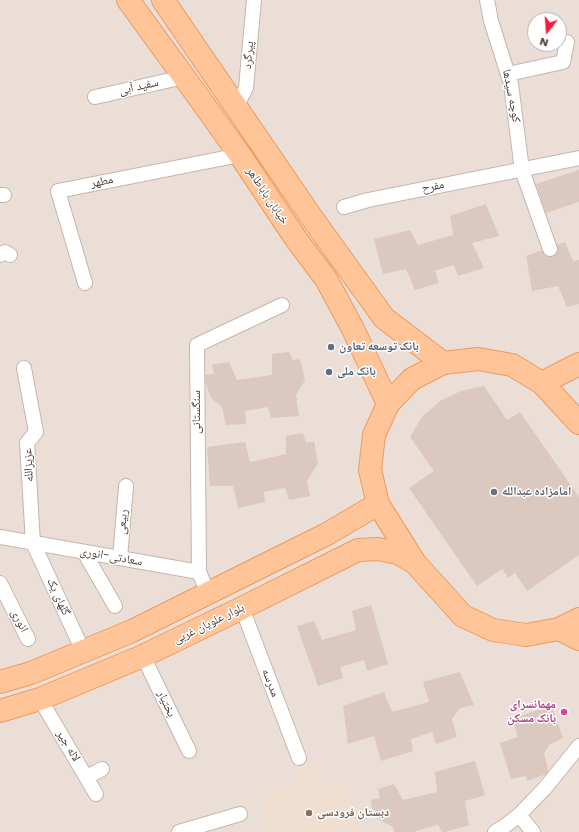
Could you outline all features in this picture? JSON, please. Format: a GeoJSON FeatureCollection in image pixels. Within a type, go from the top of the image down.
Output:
{"type":"FeatureCollection","features":[{"type":"Feature","properties":{"kind":"main road","name":"خیابان باباطاهر"},"geometry":{"type":"LineString","coordinates":[[128,0],[184,76],[240,155],[296,239],[326,279],[354,329],[388,404]]}},
{"type":"Feature","properties":{"kind":"main road","name":"خیابان باباطاهر"},"geometry":{"type":"LineString","coordinates":[[163,0],[312,218],[384,318],[443,363]]}},
{"type":"Feature","properties":{"kind":"main road"},"geometry":{"type":"LineString","coordinates":[[579,423],[542,383],[512,365],[478,359],[443,363],[412,379],[388,404],[374,435],[370,470],[378,504],[415,564],[463,616],[493,630],[526,635],[559,629],[579,619]]}},
{"type":"Feature","properties":{"kind":"main road"},"geometry":{"type":"LineString","coordinates":[[542,383],[579,364]]}},
{"type":"Feature","properties":{"kind":"main road"},"geometry":{"type":"LineString","coordinates":[[0,682],[31,673],[132,631],[327,534],[378,504]]}},
{"type":"Feature","properties":{"kind":"main road","name":"بلوار علویان غربی"},"geometry":{"type":"LineString","coordinates":[[0,711],[36,700],[143,656],[358,550],[378,549],[398,553],[415,564]]}},
{"type":"Feature","properties":{"kind":"main road"},"geometry":{"type":"LineString","coordinates":[[559,629],[579,639]]}},
{"type":"Feature","properties":{"kind":"main road"},"geometry":{"type":"LineString","coordinates":[[21,676],[36,700]]}},
{"type":"Feature","properties":{"kind":"street","name":"پیرگرد"},"geometry":{"type":"LineString","coordinates":[[236,107],[246,88],[254,0]]}},
{"type":"Feature","properties":{"kind":"street","name":"کوچه سیدها"},"geometry":{"type":"LineString","coordinates":[[487,0],[491,21],[512,84],[522,170],[550,249]]}},
{"type":"Feature","properties":{"kind":"street"},"geometry":{"type":"LineString","coordinates":[[508,74],[564,62],[566,52]]}},
{"type":"Feature","properties":{"kind":"street","name":"سفید آبی"},"geometry":{"type":"LineString","coordinates":[[95,97],[184,76]]}},
{"type":"Feature","properties":{"kind":"street","name":"مطهر"},"geometry":{"type":"LineString","coordinates":[[85,283],[58,191],[240,155]]}},
{"type":"Feature","properties":{"kind":"street","name":"مفرح"},"geometry":{"type":"LineString","coordinates":[[344,207],[368,200],[579,158]]}},
{"type":"Feature","properties":{"kind":"street","name":"سنگستانی"},"geometry":{"type":"LineString","coordinates":[[199,572],[197,345],[282,305]]}},
{"type":"Feature","properties":{"kind":"street","name":"عزیزالله"},"geometry":{"type":"LineString","coordinates":[[24,368],[36,432],[27,443],[33,543]]}},
{"type":"Feature","properties":{"kind":"street","name":"ربیعی"},"geometry":{"type":"LineString","coordinates":[[120,558],[126,486]]}},
{"type":"Feature","properties":{"kind":"street","name":"سعادتی-انوری"},"geometry":{"type":"LineString","coordinates":[[0,537],[199,572]]}},
{"type":"Feature","properties":{"kind":"street","name":"گلهای یک"},"geometry":{"type":"LineString","coordinates":[[33,543],[83,651]]}},
{"type":"Feature","properties":{"kind":"street"},"geometry":{"type":"LineString","coordinates":[[84,552],[115,606]]}},
{"type":"Feature","properties":{"kind":"street"},"geometry":{"type":"LineString","coordinates":[[199,572],[208,593]]}},
{"type":"Feature","properties":{"kind":"street","name":"انوری"},"geometry":{"type":"LineString","coordinates":[[0,582],[28,639]]}},
{"type":"Feature","properties":{"kind":"street","name":"مدرسه"},"geometry":{"type":"LineString","coordinates":[[242,608],[299,758]]}},
{"type":"Feature","properties":{"kind":"street","name":"بختیار"},"geometry":{"type":"LineString","coordinates":[[143,656],[189,751]]}},
{"type":"Feature","properties":{"kind":"street","name":"لاله جیر"},"geometry":{"type":"LineString","coordinates":[[36,700],[87,777],[96,794]]}},
{"type":"Feature","properties":{"kind":"street"},"geometry":{"type":"LineString","coordinates":[[497,831],[519,815],[545,788],[579,746]]}},
{"type":"Feature","properties":{"kind":"street"},"geometry":{"type":"LineString","coordinates":[[87,777],[102,769]]}},
{"type":"Feature","properties":{"kind":"street"},"geometry":{"type":"LineString","coordinates":[[179,832],[240,814]]}},
{"type":"Feature","properties":{"kind":"street"},"geometry":{"type":"LineString","coordinates":[[519,815],[533,832]]}},
{"type":"Feature","properties":{"kind":"shaded area"},"geometry":{"type":"Polygon","coordinates":[[[0,0],[579,0],[579,832],[0,832],[0,0]]]}},
{"type":"Feature","properties":{"kind":"shaded area","name":"دبستان فرودسی"},"geometry":{"type":"Polygon","coordinates":[[[313,762],[320,785],[346,783],[358,832],[269,832],[262,794],[299,780],[295,766],[313,762]]]}},
{"type":"Feature","properties":{"kind":"building"},"geometry":{"type":"Polygon","coordinates":[[[579,170],[579,202],[546,213],[536,184],[579,170]]]}},
{"type":"Feature","properties":{"kind":"building"},"geometry":{"type":"Polygon","coordinates":[[[486,204],[499,236],[472,243],[484,268],[458,276],[454,265],[435,271],[439,283],[415,290],[406,269],[383,274],[374,239],[410,230],[418,245],[453,235],[450,216],[486,204]]]}},
{"type":"Feature","properties":{"kind":"building"},"geometry":{"type":"Polygon","coordinates":[[[565,242],[573,261],[579,260],[579,304],[567,307],[558,286],[532,291],[526,256],[565,242]]]}},
{"type":"Feature","properties":{"kind":"building"},"geometry":{"type":"Polygon","coordinates":[[[289,352],[293,360],[300,359],[305,380],[296,395],[299,416],[271,418],[268,407],[245,411],[246,424],[226,425],[222,407],[211,398],[203,375],[214,374],[212,365],[229,362],[237,380],[272,375],[272,354],[289,352]]]}},
{"type":"Feature","properties":{"kind":"building","name":"امامزاده عبدالله"},"geometry":{"type":"Polygon","coordinates":[[[484,386],[507,420],[520,412],[579,497],[579,555],[527,591],[515,573],[508,578],[502,569],[477,586],[409,488],[434,471],[410,437],[422,417],[440,401],[461,391],[484,386]]]}},
{"type":"Feature","properties":{"kind":"building"},"geometry":{"type":"Polygon","coordinates":[[[303,433],[306,443],[314,441],[318,463],[307,481],[310,496],[289,500],[285,488],[264,492],[265,502],[238,508],[233,486],[210,486],[207,447],[245,442],[250,462],[286,454],[286,436],[303,433]]]}},
{"type":"Feature","properties":{"kind":"building"},"geometry":{"type":"Polygon","coordinates":[[[371,605],[388,664],[367,671],[364,660],[340,667],[343,678],[318,686],[297,626],[314,621],[322,640],[356,630],[352,611],[371,605]]]}},
{"type":"Feature","properties":{"kind":"building"},"geometry":{"type":"Polygon","coordinates":[[[460,672],[474,705],[460,708],[452,719],[457,737],[436,744],[432,732],[411,739],[413,751],[381,761],[374,736],[348,744],[343,706],[384,692],[392,712],[429,702],[423,682],[460,672]]]}},
{"type":"Feature","properties":{"kind":"building"},"geometry":{"type":"Polygon","coordinates":[[[551,705],[563,738],[549,745],[544,754],[549,773],[527,781],[526,776],[511,779],[500,743],[518,737],[512,719],[551,705]]]}},
{"type":"Feature","properties":{"kind":"building"},"geometry":{"type":"Polygon","coordinates":[[[475,761],[485,795],[465,801],[469,825],[445,832],[442,832],[438,825],[415,832],[394,832],[393,827],[373,816],[371,800],[380,798],[378,789],[394,784],[403,800],[437,792],[435,772],[475,761]]]}},
{"type":"Feature","properties":{"kind":"place","name":"بانک توسعه تعاون"},"geometry":{"type":"Point","coordinates":[331,347]}},
{"type":"Feature","properties":{"kind":"place","name":"بانک ملی"},"geometry":{"type":"Point","coordinates":[329,372]}},
{"type":"Feature","properties":{"kind":"place","name":"امامزاده عبدالله"},"geometry":{"type":"Point","coordinates":[494,492]}},
{"type":"Feature","properties":{"kind":"place","name":"مهمانسرای بانک مسکن"},"geometry":{"type":"Point","coordinates":[564,712]}},
{"type":"Feature","properties":{"kind":"place","name":"دبستان فرودسی"},"geometry":{"type":"Point","coordinates":[309,813]}}]}
